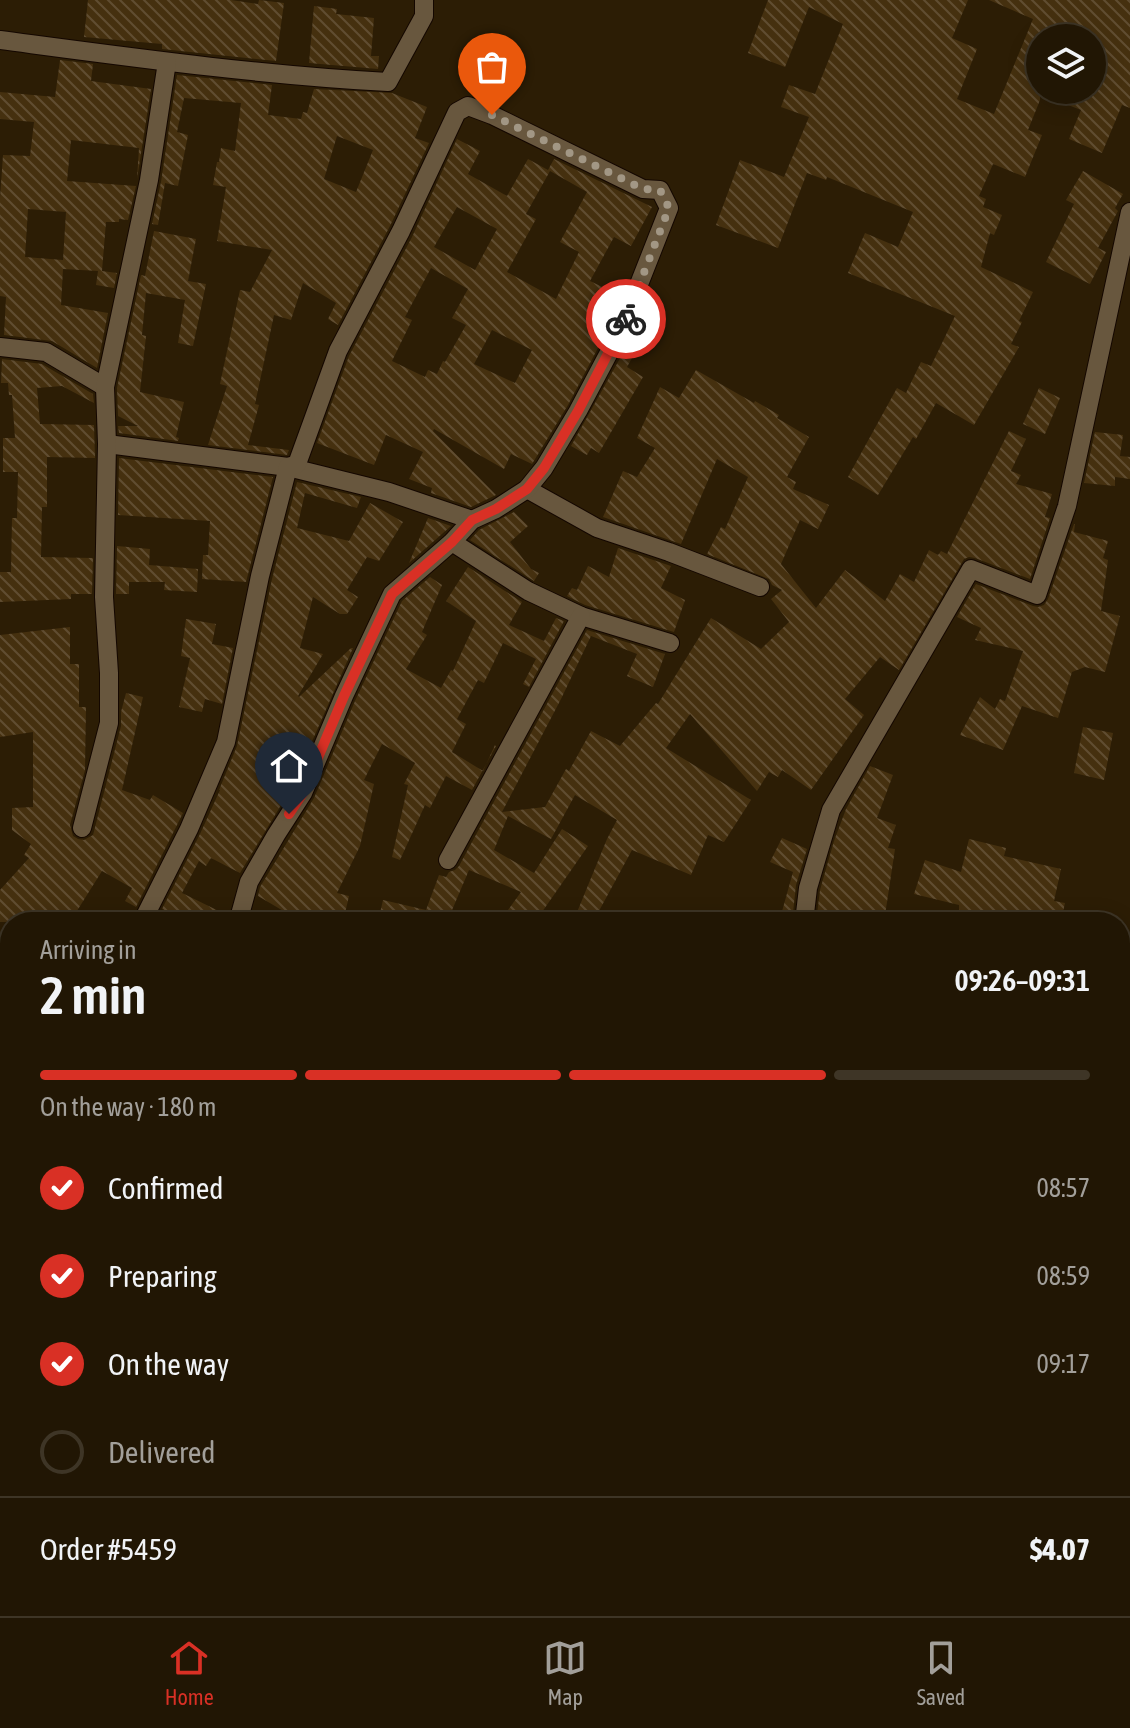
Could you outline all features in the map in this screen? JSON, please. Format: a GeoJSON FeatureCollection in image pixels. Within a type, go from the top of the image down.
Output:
{"type":"FeatureCollection","features":[{"type":"Feature","properties":{"kind":"street"},"geometry":{"type":"LineString","coordinates":[[0,40],[167,62],[388,82],[424,16],[424,0]]}},
{"type":"Feature","properties":{"kind":"street"},"geometry":{"type":"LineString","coordinates":[[82,828],[109,723],[104,597],[105,387],[149,180],[167,62]]}},
{"type":"Feature","properties":{"kind":"street"},"geometry":{"type":"LineString","coordinates":[[241,912],[249,882],[303,793],[392,594],[452,542],[472,520],[527,489],[544,468],[621,330],[669,208],[660,190],[643,189],[492,115],[468,106],[457,112],[401,231],[338,351],[297,464],[288,467]]}},
{"type":"Feature","properties":{"kind":"street"},"geometry":{"type":"LineString","coordinates":[[805,912],[808,888],[831,810],[971,569],[1037,595],[1067,506],[1130,212]]}},
{"type":"Feature","properties":{"kind":"street"},"geometry":{"type":"LineString","coordinates":[[0,347],[46,352],[105,387]]}},
{"type":"Feature","properties":{"kind":"street"},"geometry":{"type":"LineString","coordinates":[[107,444],[288,467],[389,492],[472,520]]}},
{"type":"Feature","properties":{"kind":"street"},"geometry":{"type":"LineString","coordinates":[[147,912],[189,829],[226,742],[260,576],[288,467]]}},
{"type":"Feature","properties":{"kind":"street"},"geometry":{"type":"LineString","coordinates":[[527,489],[597,528],[760,587]]}},
{"type":"Feature","properties":{"kind":"street"},"geometry":{"type":"LineString","coordinates":[[452,542],[528,591],[581,616],[670,643]]}},
{"type":"Feature","properties":{"kind":"street"},"geometry":{"type":"LineString","coordinates":[[448,860],[581,616]]}},
{"type":"Feature","properties":{"kind":"building"},"geometry":{"type":"Polygon","coordinates":[[[88,0],[231,0],[258,4],[259,0],[284,3],[276,61],[162,49],[162,44],[84,37],[88,0]]]}},
{"type":"Feature","properties":{"kind":"building"},"geometry":{"type":"Polygon","coordinates":[[[768,0],[968,0],[952,38],[977,49],[957,99],[994,114],[1026,36],[1026,104],[1038,104],[1028,130],[1042,135],[1025,177],[993,164],[979,196],[986,199],[983,207],[1002,215],[994,235],[990,233],[981,267],[1033,292],[1011,344],[1019,347],[974,425],[936,403],[878,495],[848,477],[897,388],[906,393],[921,362],[931,366],[955,316],[848,273],[865,233],[898,247],[913,212],[827,177],[826,180],[807,173],[778,248],[716,225],[740,160],[784,177],[809,117],[781,107],[789,85],[815,94],[843,24],[809,7],[785,67],[748,53],[768,0]]]}},
{"type":"Feature","properties":{"kind":"building"},"geometry":{"type":"Polygon","coordinates":[[[989,0],[1130,0],[1130,108],[1122,105],[1102,153],[1069,139],[1081,110],[1066,104],[1106,104],[1106,24],[1031,24],[1033,19],[989,0]]]}},
{"type":"Feature","properties":{"kind":"building"},"geometry":{"type":"Polygon","coordinates":[[[314,6],[337,9],[336,14],[374,18],[371,56],[379,56],[378,69],[309,63],[314,6]]]}},
{"type":"Feature","properties":{"kind":"building"},"geometry":{"type":"Polygon","coordinates":[[[60,60],[93,64],[91,81],[151,89],[137,179],[139,148],[71,140],[67,181],[136,186],[128,220],[106,222],[102,271],[117,273],[114,288],[96,285],[98,271],[63,269],[61,305],[108,313],[97,368],[52,341],[4,335],[6,297],[0,296],[3,155],[30,156],[34,122],[0,119],[0,92],[55,97],[60,60]],[[28,209],[25,257],[63,260],[66,212],[28,209]]]}},
{"type":"Feature","properties":{"kind":"building"},"geometry":{"type":"Polygon","coordinates":[[[177,75],[272,85],[268,115],[301,119],[303,112],[307,113],[314,89],[392,93],[427,107],[415,138],[429,143],[338,325],[328,319],[336,303],[303,283],[291,320],[274,315],[255,404],[259,405],[248,445],[289,450],[287,455],[208,445],[227,386],[220,384],[240,290],[250,292],[272,250],[217,241],[226,187],[213,185],[217,162],[221,148],[235,151],[241,103],[184,98],[177,132],[188,135],[178,186],[165,183],[158,225],[152,224],[177,75]],[[337,136],[324,179],[356,192],[373,150],[337,136]]]}},
{"type":"Feature","properties":{"kind":"building"},"geometry":{"type":"Polygon","coordinates":[[[457,139],[480,151],[468,174],[507,196],[528,159],[548,170],[554,159],[652,207],[631,246],[614,237],[590,281],[621,296],[607,323],[610,325],[568,405],[532,464],[511,454],[504,469],[434,429],[496,495],[471,507],[431,493],[432,488],[409,479],[423,452],[386,435],[374,465],[317,443],[349,356],[412,237],[457,139]],[[550,171],[526,214],[536,219],[507,272],[556,299],[579,252],[560,242],[587,192],[550,171]],[[457,207],[434,247],[475,270],[497,229],[457,207]],[[431,268],[405,317],[412,320],[392,361],[425,377],[428,370],[437,374],[466,325],[452,318],[468,289],[431,268]],[[492,330],[474,364],[515,383],[532,350],[492,330]]]}},
{"type":"Feature","properties":{"kind":"building"},"geometry":{"type":"Polygon","coordinates":[[[1083,171],[1123,194],[1115,208],[1118,211],[1098,248],[1106,252],[1090,284],[1046,262],[1074,204],[1066,200],[1083,171]]]}},
{"type":"Feature","properties":{"kind":"building"},"geometry":{"type":"Polygon","coordinates":[[[154,231],[196,239],[188,281],[206,284],[193,346],[178,343],[185,300],[146,293],[142,335],[146,336],[140,392],[184,402],[176,437],[178,441],[119,433],[118,426],[138,426],[118,416],[117,388],[141,275],[145,276],[154,231]]]}},
{"type":"Feature","properties":{"kind":"building"},"geometry":{"type":"Polygon","coordinates":[[[623,353],[632,358],[627,367],[643,377],[599,453],[591,448],[587,455],[571,446],[623,353]]]}},
{"type":"Feature","properties":{"kind":"building"},"geometry":{"type":"Polygon","coordinates":[[[2,359],[42,364],[93,394],[94,403],[62,386],[37,388],[40,424],[94,425],[95,458],[47,457],[47,507],[42,507],[41,557],[93,558],[92,594],[71,594],[71,599],[0,602],[0,572],[11,572],[12,518],[17,518],[18,472],[3,472],[3,438],[15,438],[12,395],[9,395],[8,383],[1,383],[2,359]]]}},
{"type":"Feature","properties":{"kind":"building"},"geometry":{"type":"Polygon","coordinates":[[[696,370],[779,415],[777,418],[809,437],[787,477],[796,482],[793,489],[829,505],[818,529],[800,520],[781,564],[816,608],[845,570],[885,601],[900,574],[914,582],[929,550],[938,555],[941,551],[947,554],[1009,431],[1026,439],[1011,471],[1021,475],[1016,484],[1052,494],[1045,517],[1050,518],[1030,579],[975,558],[964,559],[899,670],[880,657],[845,699],[864,715],[811,790],[782,770],[778,777],[769,772],[757,791],[690,714],[666,748],[751,800],[724,842],[708,835],[691,875],[632,850],[598,912],[577,912],[617,820],[575,795],[551,839],[508,816],[494,850],[534,873],[562,829],[588,846],[542,912],[511,912],[508,910],[521,892],[469,870],[451,912],[380,912],[383,900],[426,910],[439,875],[446,877],[459,866],[587,630],[665,654],[653,687],[627,676],[637,654],[591,636],[502,812],[545,807],[591,731],[620,746],[658,704],[711,618],[761,649],[789,622],[771,599],[782,590],[772,585],[769,579],[707,554],[721,527],[725,529],[748,477],[717,459],[681,544],[603,517],[623,471],[637,477],[655,448],[637,438],[660,387],[679,398],[696,370]]]}},
{"type":"Feature","properties":{"kind":"building"},"geometry":{"type":"Polygon","coordinates":[[[1039,388],[1060,398],[1045,434],[1023,424],[1039,388]]]}},
{"type":"Feature","properties":{"kind":"building"},"geometry":{"type":"Polygon","coordinates":[[[1095,432],[1123,435],[1120,456],[1130,457],[1130,479],[1115,477],[1115,486],[1084,483],[1095,432]]]}},
{"type":"Feature","properties":{"kind":"building"},"geometry":{"type":"Polygon","coordinates":[[[119,458],[273,477],[246,582],[202,579],[203,555],[208,555],[210,521],[118,515],[119,458]]]}},
{"type":"Feature","properties":{"kind":"building"},"geometry":{"type":"Polygon","coordinates":[[[297,482],[361,497],[357,508],[305,493],[297,528],[349,541],[370,503],[403,522],[379,561],[367,557],[347,590],[358,597],[347,614],[340,614],[313,597],[300,648],[323,654],[298,696],[353,648],[292,787],[240,873],[211,858],[206,866],[199,861],[182,893],[221,912],[169,912],[162,909],[200,834],[237,746],[272,579],[297,482]]]}},
{"type":"Feature","properties":{"kind":"building"},"geometry":{"type":"Polygon","coordinates":[[[514,512],[528,526],[510,542],[531,569],[539,573],[534,581],[470,540],[479,530],[514,512]]]}},
{"type":"Feature","properties":{"kind":"building"},"geometry":{"type":"Polygon","coordinates":[[[428,518],[451,526],[409,563],[428,518]]]}},
{"type":"Feature","properties":{"kind":"building"},"geometry":{"type":"Polygon","coordinates":[[[1074,524],[1074,532],[1108,541],[1103,558],[1108,560],[1101,611],[1120,616],[1105,672],[1085,667],[1072,672],[1058,718],[1022,706],[1003,750],[960,735],[980,697],[995,709],[1000,699],[1005,701],[1023,651],[975,640],[981,628],[957,617],[976,584],[1033,606],[1044,605],[1074,524]]]}},
{"type":"Feature","properties":{"kind":"building"},"geometry":{"type":"Polygon","coordinates":[[[117,546],[150,549],[149,565],[198,569],[197,592],[164,590],[165,582],[129,582],[129,594],[116,594],[117,546]]]}},
{"type":"Feature","properties":{"kind":"building"},"geometry":{"type":"Polygon","coordinates":[[[618,548],[671,566],[661,588],[685,600],[674,632],[585,605],[567,596],[572,588],[577,590],[588,566],[609,577],[618,548]]]}},
{"type":"Feature","properties":{"kind":"building"},"geometry":{"type":"Polygon","coordinates":[[[468,567],[522,602],[509,625],[544,641],[556,618],[564,621],[529,687],[523,684],[536,659],[503,643],[484,683],[478,680],[457,719],[466,724],[452,752],[483,771],[472,790],[446,776],[430,808],[425,805],[400,860],[392,857],[408,785],[404,784],[415,763],[382,744],[364,780],[374,784],[360,846],[337,893],[349,896],[345,912],[285,912],[258,896],[260,887],[314,798],[402,601],[430,577],[442,585],[422,632],[427,635],[406,669],[441,688],[453,671],[476,621],[446,601],[468,567]]]}},
{"type":"Feature","properties":{"kind":"building"},"geometry":{"type":"Polygon","coordinates":[[[186,619],[216,624],[212,644],[233,648],[222,704],[205,699],[202,712],[179,707],[190,658],[181,656],[186,619]]]}},
{"type":"Feature","properties":{"kind":"building"},"geometry":{"type":"Polygon","coordinates":[[[70,627],[70,664],[79,664],[79,707],[86,707],[85,770],[70,825],[73,836],[78,839],[84,840],[93,835],[121,726],[126,693],[143,697],[122,790],[150,800],[153,795],[183,813],[136,907],[125,901],[132,888],[102,871],[76,912],[0,912],[0,890],[29,858],[24,855],[31,844],[12,830],[12,808],[33,807],[33,732],[0,737],[0,635],[70,627]]]}},
{"type":"Feature","properties":{"kind":"building"},"geometry":{"type":"Polygon","coordinates":[[[1083,727],[1113,733],[1104,780],[1074,773],[1083,727]]]}},
{"type":"Feature","properties":{"kind":"building"},"geometry":{"type":"Polygon","coordinates":[[[870,766],[893,775],[877,818],[896,825],[888,848],[895,849],[886,912],[817,912],[820,890],[846,809],[870,766]]]}},
{"type":"Feature","properties":{"kind":"building"},"geometry":{"type":"Polygon","coordinates":[[[782,838],[807,849],[796,885],[793,912],[782,912],[793,872],[770,862],[782,838]]]}},
{"type":"Feature","properties":{"kind":"building"},"geometry":{"type":"Polygon","coordinates":[[[969,839],[1006,848],[1004,856],[1061,869],[1054,901],[1065,903],[1063,912],[959,912],[959,905],[914,894],[925,860],[961,872],[969,839]]]}},
{"type":"Feature","properties":{"kind":"way so far"},"geometry":{"type":"LineString","coordinates":[[492,115],[643,189],[660,190],[669,208],[626,319]]}},
{"type":"Feature","properties":{"kind":"route"},"geometry":{"type":"LineString","coordinates":[[289,814],[303,793],[392,594],[452,542],[472,520],[527,489],[544,468],[578,411],[626,319]]}}]}
